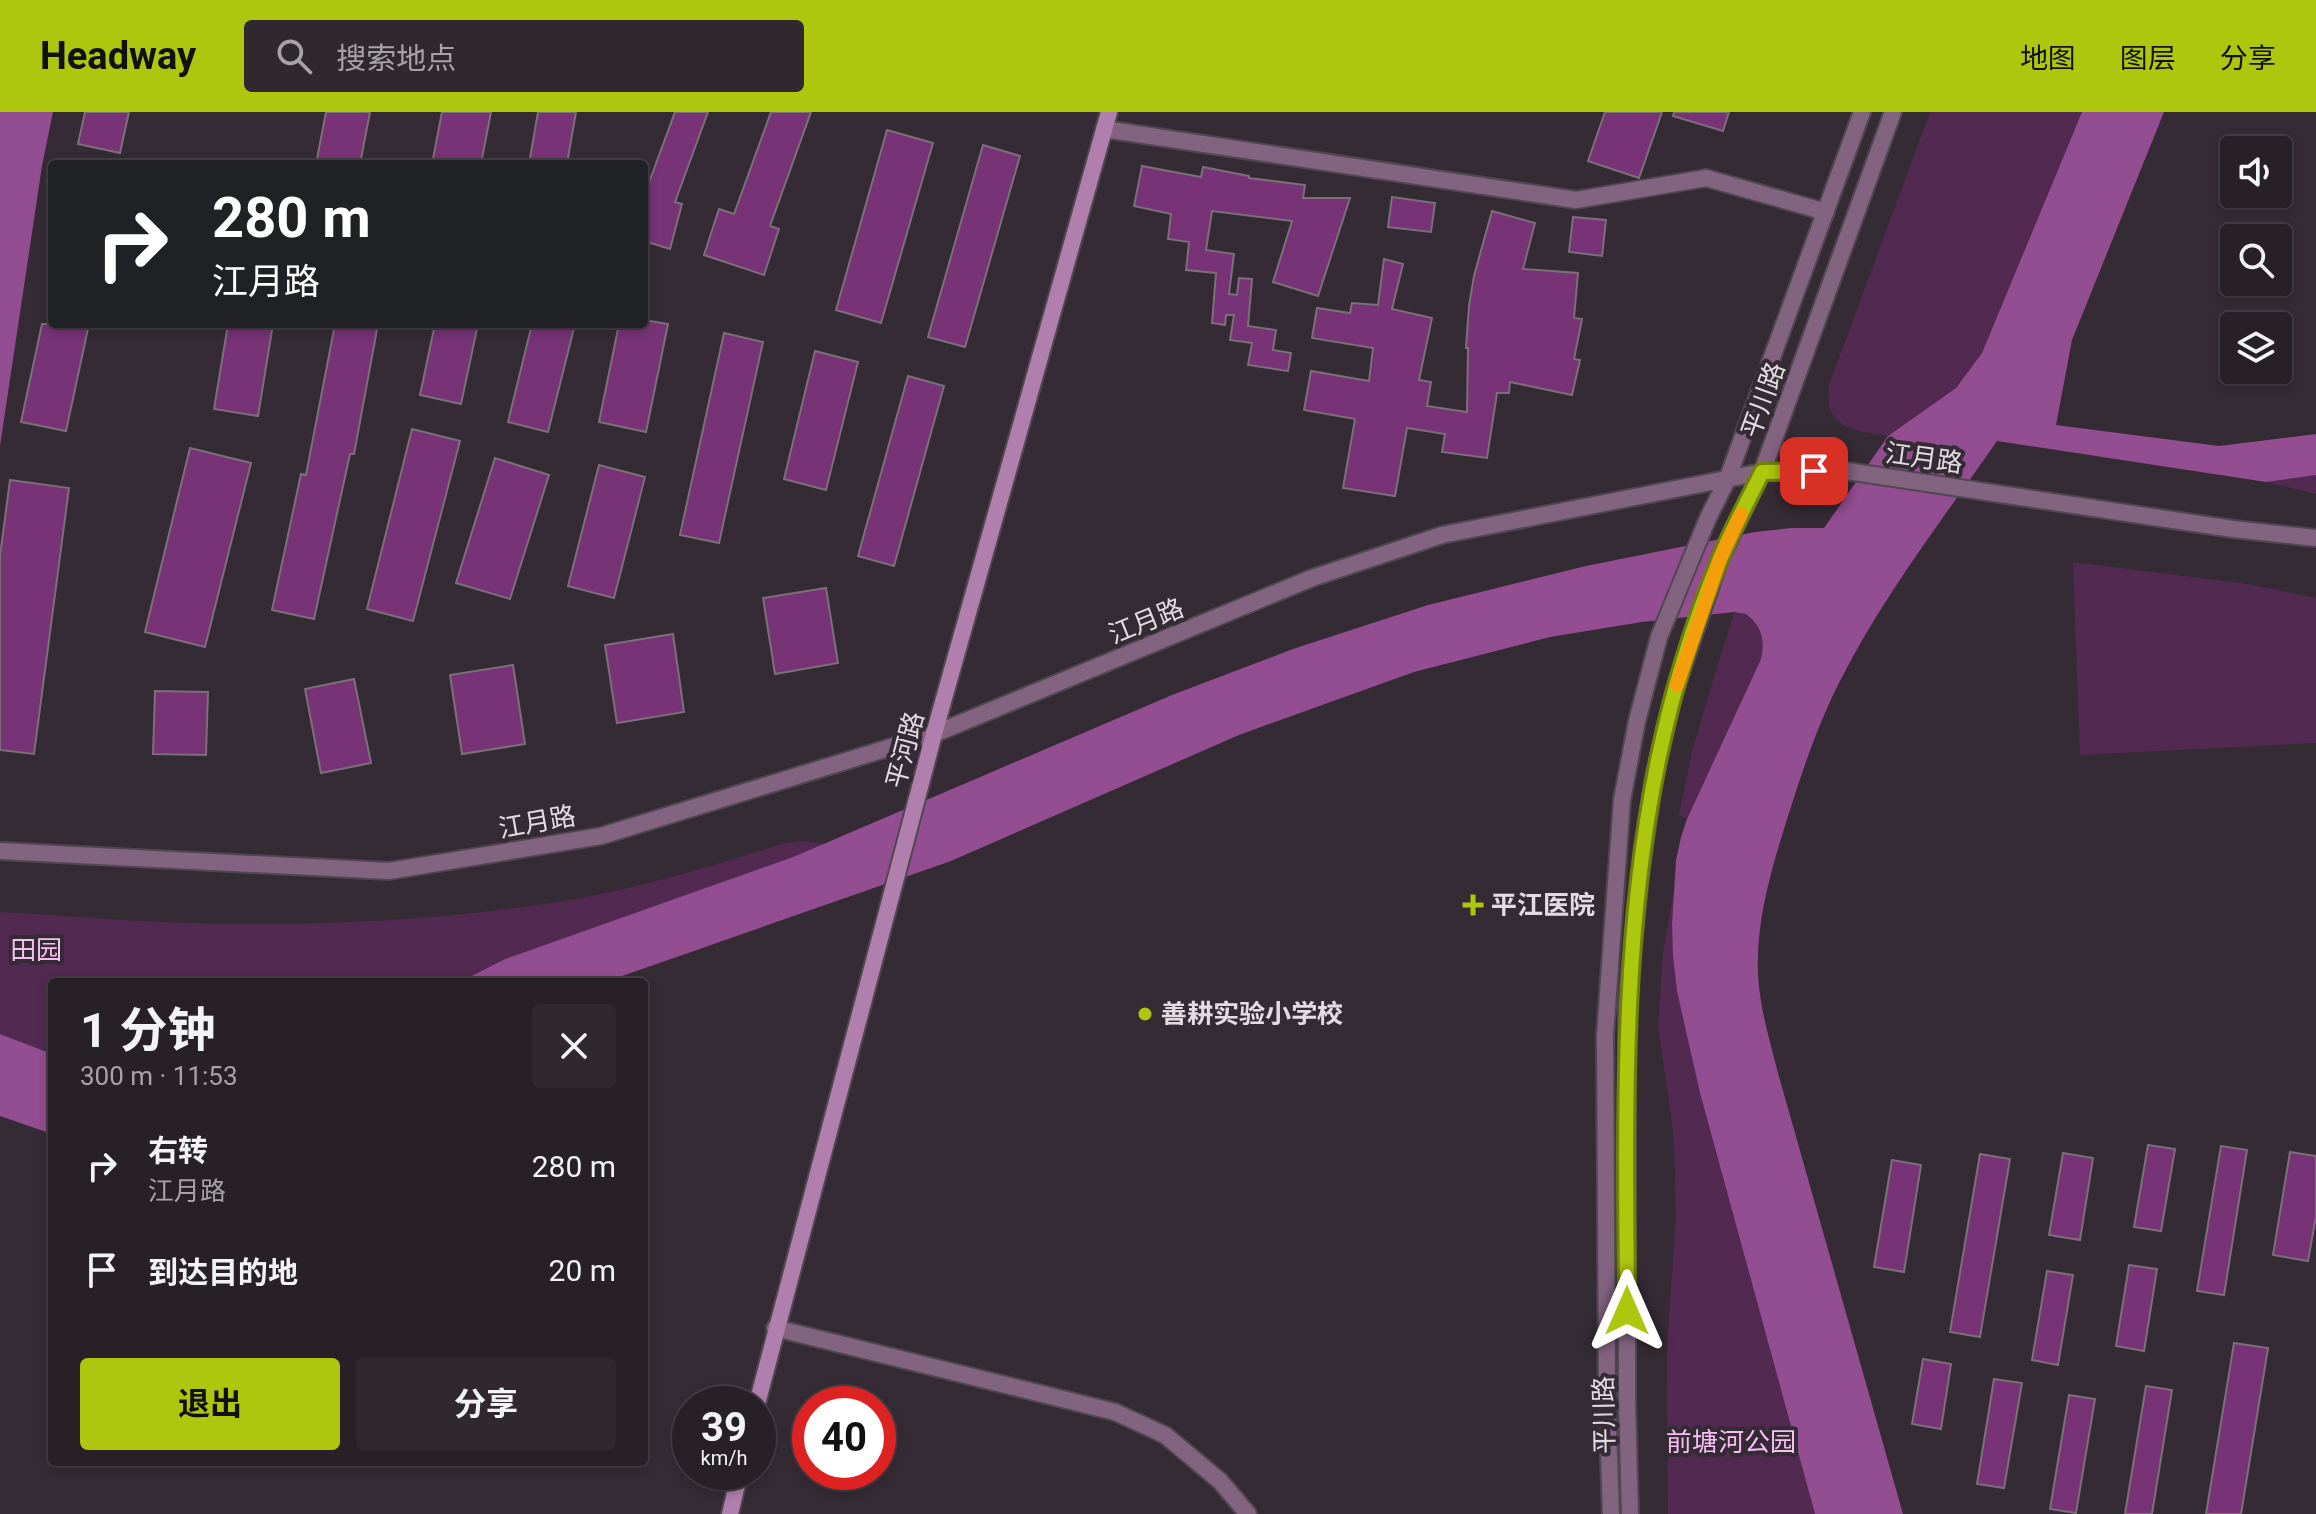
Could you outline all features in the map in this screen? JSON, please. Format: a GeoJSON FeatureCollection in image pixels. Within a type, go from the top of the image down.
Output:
{"type":"FeatureCollection","features":[{"type":"Feature","properties":{"kind":"main road","name":"平河路"},"geometry":{"type":"LineString","coordinates":[[761,1386],[920,784],[1109,112]]}},
{"type":"Feature","properties":{"kind":"main road"},"geometry":{"type":"LineString","coordinates":[[730,1514],[736,1490]]}},
{"type":"Feature","properties":{"kind":"street","name":"平川路"},"geometry":{"type":"LineString","coordinates":[[1611,1514],[1607,1398],[1607,1005],[1622,800],[1637,721],[1659,637],[1727,480],[1862,112]]}},
{"type":"Feature","properties":{"kind":"street","name":"平川路"},"geometry":{"type":"LineString","coordinates":[[1630,1514],[1626,1058],[1629,971],[1654,777],[1674,693],[1720,559],[1762,472],[1893,112]]}},
{"type":"Feature","properties":{"kind":"street"},"geometry":{"type":"LineString","coordinates":[[1104,129],[1576,200],[1706,178],[1826,212]]}},
{"type":"Feature","properties":{"kind":"street","name":"江月路"},"geometry":{"type":"LineString","coordinates":[[0,851],[389,871],[601,836],[934,734],[1312,578],[1442,535],[1762,472],[1840,470],[2233,529],[2316,538]]}},
{"type":"Feature","properties":{"kind":"street"},"geometry":{"type":"LineString","coordinates":[[775,1328],[1115,1412],[1165,1435],[1220,1481],[1248,1514]]}},
{"type":"Feature","properties":{"kind":"green space"},"geometry":{"type":"Polygon","coordinates":[[[1930,112],[2082,112],[1982,353],[1956,388],[1888,436],[1853,429],[1836,419],[1828,400],[1829,385],[1930,112]]]}},
{"type":"Feature","properties":{"kind":"green space"},"geometry":{"type":"Polygon","coordinates":[[[2316,475],[2316,494],[2266,482],[2316,475]]]}},
{"type":"Feature","properties":{"kind":"green space"},"geometry":{"type":"Polygon","coordinates":[[[2073,562],[2248,584],[2316,598],[2316,743],[2080,755],[2073,562]]]}},
{"type":"Feature","properties":{"kind":"green space"},"geometry":{"type":"Polygon","coordinates":[[[1734,612],[1746,614],[1759,629],[1763,646],[1761,659],[1687,819],[1679,815],[1692,751],[1734,612]]]}},
{"type":"Feature","properties":{"kind":"green space","name":"田园"},"geometry":{"type":"Polygon","coordinates":[[[804,841],[825,844],[505,959],[468,978],[48,978],[48,1052],[0,1034],[0,912],[224,924],[351,922],[436,916],[591,896],[675,876],[785,843],[804,841]]]}},
{"type":"Feature","properties":{"kind":"green space","name":"前塘河公园"},"geometry":{"type":"Polygon","coordinates":[[[1674,890],[1672,924],[1677,984],[1700,1093],[1815,1514],[1668,1514],[1667,1346],[1676,1218],[1673,1130],[1658,1026],[1663,953],[1674,890]]]}},
{"type":"Feature","properties":{"kind":"shaded area"},"geometry":{"type":"Polygon","coordinates":[[[0,112],[53,112],[42,166],[0,446],[0,112]]]}},
{"type":"Feature","properties":{"kind":"shaded area"},"geometry":{"type":"Polygon","coordinates":[[[2082,112],[2164,112],[2072,340],[2056,425],[2219,446],[2316,434],[2316,475],[2266,482],[1997,441],[1875,619],[1840,681],[1816,735],[1769,881],[1759,936],[1759,985],[1778,1073],[1903,1514],[1815,1514],[1700,1093],[1677,991],[1672,924],[1676,860],[1687,819],[1761,659],[1761,634],[1756,623],[1746,614],[1734,612],[1642,622],[1550,637],[1414,672],[1239,735],[951,861],[616,978],[468,978],[505,959],[793,857],[1172,695],[1293,649],[1428,605],[1586,566],[1755,532],[1824,528],[1888,436],[1956,388],[1982,353],[2082,112]]]}},
{"type":"Feature","properties":{"kind":"shaded area"},"geometry":{"type":"Polygon","coordinates":[[[0,1034],[48,1052],[48,1133],[0,1116],[0,1034]]]}},
{"type":"Feature","properties":{"kind":"building"},"geometry":{"type":"Polygon","coordinates":[[[85,112],[129,112],[120,153],[78,144],[85,112]]]}},
{"type":"Feature","properties":{"kind":"building"},"geometry":{"type":"Polygon","coordinates":[[[326,112],[370,112],[361,160],[317,160],[326,112]]]}},
{"type":"Feature","properties":{"kind":"building"},"geometry":{"type":"Polygon","coordinates":[[[442,112],[491,112],[482,160],[433,160],[442,112]]]}},
{"type":"Feature","properties":{"kind":"building"},"geometry":{"type":"Polygon","coordinates":[[[538,112],[576,112],[568,160],[530,160],[538,112]]]}},
{"type":"Feature","properties":{"kind":"building"},"geometry":{"type":"Polygon","coordinates":[[[675,112],[708,112],[675,202],[682,204],[670,249],[648,242],[648,185],[675,112]]]}},
{"type":"Feature","properties":{"kind":"building"},"geometry":{"type":"Polygon","coordinates":[[[771,112],[811,112],[770,226],[779,229],[764,275],[704,255],[719,209],[734,214],[771,112]]]}},
{"type":"Feature","properties":{"kind":"building"},"geometry":{"type":"Polygon","coordinates":[[[1605,112],[1662,112],[1639,178],[1588,161],[1605,112]]]}},
{"type":"Feature","properties":{"kind":"building"},"geometry":{"type":"Polygon","coordinates":[[[1674,112],[1729,112],[1723,131],[1673,116],[1674,112]]]}},
{"type":"Feature","properties":{"kind":"building"},"geometry":{"type":"Polygon","coordinates":[[[887,130],[933,143],[881,323],[836,310],[887,130]]]}},
{"type":"Feature","properties":{"kind":"building"},"geometry":{"type":"Polygon","coordinates":[[[983,145],[1020,156],[965,347],[928,337],[983,145]]]}},
{"type":"Feature","properties":{"kind":"building"},"geometry":{"type":"Polygon","coordinates":[[[1142,166],[1201,177],[1203,167],[1249,178],[1305,185],[1303,198],[1350,198],[1318,296],[1273,282],[1292,221],[1212,211],[1206,250],[1234,254],[1229,294],[1237,295],[1239,278],[1252,279],[1248,326],[1276,330],[1273,350],[1291,353],[1288,371],[1248,365],[1252,343],[1230,340],[1234,315],[1226,315],[1225,325],[1212,323],[1216,273],[1186,270],[1189,242],[1168,239],[1171,214],[1134,206],[1142,166]]]}},
{"type":"Feature","properties":{"kind":"building"},"geometry":{"type":"Polygon","coordinates":[[[1392,197],[1435,203],[1431,232],[1388,227],[1392,197]]]}},
{"type":"Feature","properties":{"kind":"building"},"geometry":{"type":"Polygon","coordinates":[[[1492,211],[1535,223],[1523,269],[1578,273],[1574,318],[1582,319],[1574,359],[1580,360],[1572,395],[1510,382],[1509,393],[1497,393],[1487,458],[1442,452],[1445,434],[1407,428],[1395,496],[1343,488],[1355,419],[1304,410],[1311,371],[1369,381],[1373,348],[1312,338],[1317,308],[1350,313],[1352,303],[1378,305],[1384,259],[1403,264],[1392,309],[1432,318],[1419,380],[1431,382],[1427,406],[1467,412],[1469,306],[1492,211]]]}},
{"type":"Feature","properties":{"kind":"building"},"geometry":{"type":"Polygon","coordinates":[[[1573,217],[1606,220],[1602,256],[1569,252],[1573,217]]]}},
{"type":"Feature","properties":{"kind":"building"},"geometry":{"type":"Polygon","coordinates":[[[648,321],[668,324],[646,432],[599,422],[618,328],[648,328],[648,321]]]}},
{"type":"Feature","properties":{"kind":"building"},"geometry":{"type":"Polygon","coordinates":[[[42,324],[48,324],[48,328],[88,328],[66,431],[21,422],[42,324]]]}},
{"type":"Feature","properties":{"kind":"building"},"geometry":{"type":"Polygon","coordinates":[[[227,328],[272,328],[258,416],[214,409],[227,328]]]}},
{"type":"Feature","properties":{"kind":"building"},"geometry":{"type":"Polygon","coordinates":[[[334,328],[377,328],[354,454],[350,454],[314,619],[272,610],[301,474],[306,475],[334,328]]]}},
{"type":"Feature","properties":{"kind":"building"},"geometry":{"type":"Polygon","coordinates":[[[434,328],[477,328],[461,404],[420,395],[434,328]]]}},
{"type":"Feature","properties":{"kind":"building"},"geometry":{"type":"Polygon","coordinates":[[[531,328],[574,328],[548,432],[508,422],[531,328]]]}},
{"type":"Feature","properties":{"kind":"building"},"geometry":{"type":"Polygon","coordinates":[[[724,333],[763,342],[719,543],[680,535],[724,333]]]}},
{"type":"Feature","properties":{"kind":"building"},"geometry":{"type":"Polygon","coordinates":[[[815,351],[858,362],[826,490],[784,479],[815,351]]]}},
{"type":"Feature","properties":{"kind":"building"},"geometry":{"type":"Polygon","coordinates":[[[908,376],[944,386],[894,566],[858,556],[908,376]]]}},
{"type":"Feature","properties":{"kind":"building"},"geometry":{"type":"Polygon","coordinates":[[[412,429],[460,441],[413,621],[367,609],[412,429]]]}},
{"type":"Feature","properties":{"kind":"building"},"geometry":{"type":"Polygon","coordinates":[[[190,448],[251,463],[205,647],[145,632],[190,448]]]}},
{"type":"Feature","properties":{"kind":"building"},"geometry":{"type":"Polygon","coordinates":[[[495,458],[549,475],[510,599],[456,583],[495,458]]]}},
{"type":"Feature","properties":{"kind":"building"},"geometry":{"type":"Polygon","coordinates":[[[599,465],[645,477],[614,598],[568,586],[599,465]]]}},
{"type":"Feature","properties":{"kind":"building"},"geometry":{"type":"Polygon","coordinates":[[[10,480],[69,488],[34,754],[0,750],[0,556],[10,480]]]}},
{"type":"Feature","properties":{"kind":"building"},"geometry":{"type":"Polygon","coordinates":[[[826,588],[838,663],[775,674],[763,598],[826,588]]]}},
{"type":"Feature","properties":{"kind":"building"},"geometry":{"type":"Polygon","coordinates":[[[673,634],[684,712],[617,723],[605,645],[673,634]]]}},
{"type":"Feature","properties":{"kind":"building"},"geometry":{"type":"Polygon","coordinates":[[[513,665],[525,744],[462,754],[450,675],[513,665]]]}},
{"type":"Feature","properties":{"kind":"building"},"geometry":{"type":"Polygon","coordinates":[[[354,679],[371,763],[321,773],[305,689],[354,679]]]}},
{"type":"Feature","properties":{"kind":"building"},"geometry":{"type":"Polygon","coordinates":[[[155,691],[208,692],[206,755],[153,754],[155,691]]]}},
{"type":"Feature","properties":{"kind":"building"},"geometry":{"type":"Polygon","coordinates":[[[2148,1145],[2175,1149],[2161,1231],[2134,1227],[2148,1145]]]}},
{"type":"Feature","properties":{"kind":"building"},"geometry":{"type":"Polygon","coordinates":[[[2221,1146],[2247,1150],[2224,1295],[2197,1291],[2221,1146]]]}},
{"type":"Feature","properties":{"kind":"building"},"geometry":{"type":"Polygon","coordinates":[[[2290,1152],[2316,1156],[2316,1216],[2308,1261],[2273,1255],[2290,1152]]]}},
{"type":"Feature","properties":{"kind":"building"},"geometry":{"type":"Polygon","coordinates":[[[2063,1153],[2093,1158],[2080,1240],[2049,1235],[2063,1153]]]}},
{"type":"Feature","properties":{"kind":"building"},"geometry":{"type":"Polygon","coordinates":[[[1980,1154],[2010,1159],[1980,1337],[1950,1332],[1980,1154]]]}},
{"type":"Feature","properties":{"kind":"building"},"geometry":{"type":"Polygon","coordinates":[[[1892,1160],[1921,1165],[1904,1272],[1874,1267],[1892,1160]]]}},
{"type":"Feature","properties":{"kind":"building"},"geometry":{"type":"Polygon","coordinates":[[[2129,1265],[2157,1269],[2144,1351],[2116,1346],[2129,1265]]]}},
{"type":"Feature","properties":{"kind":"building"},"geometry":{"type":"Polygon","coordinates":[[[2047,1271],[2073,1275],[2058,1365],[2032,1360],[2047,1271]]]}},
{"type":"Feature","properties":{"kind":"building"},"geometry":{"type":"Polygon","coordinates":[[[2234,1343],[2268,1348],[2241,1514],[2206,1514],[2234,1343]]]}},
{"type":"Feature","properties":{"kind":"building"},"geometry":{"type":"Polygon","coordinates":[[[1923,1359],[1951,1364],[1941,1429],[1912,1424],[1923,1359]]]}},
{"type":"Feature","properties":{"kind":"building"},"geometry":{"type":"Polygon","coordinates":[[[1994,1379],[2022,1383],[2004,1488],[1977,1484],[1994,1379]]]}},
{"type":"Feature","properties":{"kind":"building"},"geometry":{"type":"Polygon","coordinates":[[[2146,1386],[2172,1390],[2152,1514],[2125,1514],[2146,1386]]]}},
{"type":"Feature","properties":{"kind":"building"},"geometry":{"type":"Polygon","coordinates":[[[2069,1395],[2095,1399],[2076,1513],[2050,1509],[2069,1395]]]}},
{"type":"Feature","properties":{"kind":"slow traffic"},"geometry":{"type":"LineString","coordinates":[[1677,685],[1720,559],[1741,514]]}},
{"type":"Feature","properties":{"kind":"place","name":"平江医院"},"geometry":{"type":"Point","coordinates":[1473,905]}},
{"type":"Feature","properties":{"kind":"place","name":"善耕实验小学校"},"geometry":{"type":"Point","coordinates":[1145,1014]}},
{"type":"Feature","properties":{"kind":"route"},"geometry":{"type":"LineString","coordinates":[[1627,1311],[1627,1006],[1654,777],[1674,693],[1720,559],[1762,472],[1814,471]]}}]}
